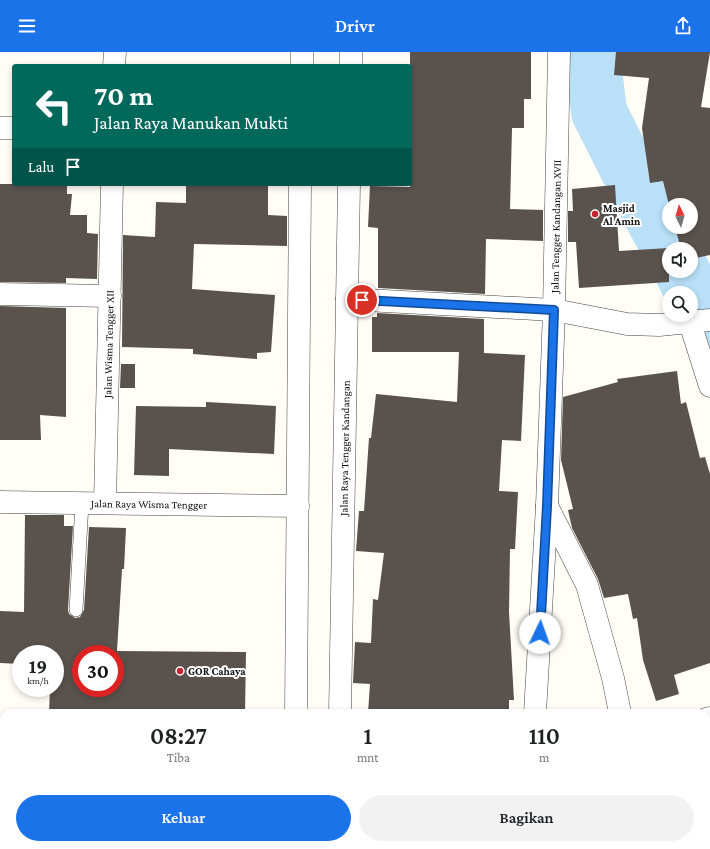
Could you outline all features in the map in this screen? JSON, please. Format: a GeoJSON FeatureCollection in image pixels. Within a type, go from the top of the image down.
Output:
{"type":"FeatureCollection","features":[{"type":"Feature","properties":{"kind":"street"},"geometry":{"type":"LineString","coordinates":[[114,64],[115,52]]}},
{"type":"Feature","properties":{"kind":"street"},"geometry":{"type":"LineString","coordinates":[[302,52],[302,64]]}},
{"type":"Feature","properties":{"kind":"street"},"geometry":{"type":"LineString","coordinates":[[351,52],[351,64]]}},
{"type":"Feature","properties":{"kind":"street","name":"Jalan Tengger Kandangan XVII"},"geometry":{"type":"LineString","coordinates":[[535,709],[547,506],[554,310],[559,52]]}},
{"type":"Feature","properties":{"kind":"street"},"geometry":{"type":"LineString","coordinates":[[0,128],[12,128]]}},
{"type":"Feature","properties":{"kind":"street","name":"Jalan Wisma Tengger XII"},"geometry":{"type":"LineString","coordinates":[[106,503],[112,186]]}},
{"type":"Feature","properties":{"kind":"street"},"geometry":{"type":"LineString","coordinates":[[296,709],[300,186]]}},
{"type":"Feature","properties":{"kind":"street","name":"Jalan Raya Tengger Kandangan"},"geometry":{"type":"LineString","coordinates":[[340,709],[349,186]]}},
{"type":"Feature","properties":{"kind":"street"},"geometry":{"type":"LineString","coordinates":[[0,294],[110,296]]}},
{"type":"Feature","properties":{"kind":"street"},"geometry":{"type":"LineString","coordinates":[[347,299],[554,310],[628,324],[658,325],[699,322],[710,386]]}},
{"type":"Feature","properties":{"kind":"street","name":"Jalan Raya Wisma Tengger"},"geometry":{"type":"LineString","coordinates":[[0,502],[298,506]]}},
{"type":"Feature","properties":{"kind":"street"},"geometry":{"type":"LineString","coordinates":[[547,506],[587,585],[613,678],[619,709]]}},
{"type":"Feature","properties":{"kind":"lane"},"geometry":{"type":"LineString","coordinates":[[76,610],[82,503]]}},
{"type":"Feature","properties":{"kind":"building"},"geometry":{"type":"Polygon","coordinates":[[[410,52],[531,52],[531,99],[524,99],[524,128],[512,128],[510,209],[543,210],[543,241],[486,239],[485,294],[378,288],[378,228],[368,227],[370,186],[412,186],[412,64],[410,64],[410,52]]]}},
{"type":"Feature","properties":{"kind":"building"},"geometry":{"type":"Polygon","coordinates":[[[616,52],[710,52],[701,107],[710,108],[710,255],[698,258],[698,242],[679,242],[677,234],[698,234],[698,198],[667,198],[663,181],[650,183],[642,128],[649,78],[614,75],[616,52]]]}},
{"type":"Feature","properties":{"kind":"building"},"geometry":{"type":"Polygon","coordinates":[[[0,184],[12,184],[12,186],[67,186],[67,194],[72,194],[70,215],[87,215],[87,233],[98,234],[97,279],[66,278],[66,283],[0,282],[0,184]]]}},
{"type":"Feature","properties":{"kind":"building"},"geometry":{"type":"Polygon","coordinates":[[[615,185],[619,251],[662,248],[662,278],[669,278],[669,282],[579,288],[576,242],[568,242],[568,211],[573,211],[572,189],[615,185]]]}},
{"type":"Feature","properties":{"kind":"building"},"geometry":{"type":"Polygon","coordinates":[[[186,186],[268,186],[268,215],[287,216],[287,246],[194,244],[192,289],[275,295],[271,352],[257,353],[257,359],[193,354],[193,349],[122,347],[123,235],[155,237],[156,202],[186,203],[186,186]]]}},
{"type":"Feature","properties":{"kind":"building"},"geometry":{"type":"Polygon","coordinates":[[[0,306],[66,308],[66,417],[40,415],[41,440],[0,440],[0,306]]]}},
{"type":"Feature","properties":{"kind":"building"},"geometry":{"type":"Polygon","coordinates":[[[377,313],[484,319],[484,353],[525,355],[521,441],[502,440],[499,491],[518,492],[515,549],[510,549],[509,612],[514,700],[509,700],[509,709],[368,709],[370,684],[353,683],[355,642],[371,643],[373,599],[378,600],[384,553],[356,551],[359,511],[364,511],[369,438],[371,438],[376,394],[457,402],[459,352],[372,352],[372,317],[377,317],[377,313]]]}},
{"type":"Feature","properties":{"kind":"building"},"geometry":{"type":"Polygon","coordinates":[[[121,364],[135,364],[135,388],[120,388],[121,364]]]}},
{"type":"Feature","properties":{"kind":"building"},"geometry":{"type":"Polygon","coordinates":[[[677,371],[681,404],[686,402],[700,458],[705,457],[710,474],[710,663],[674,675],[679,694],[656,701],[643,660],[637,618],[633,619],[628,594],[604,598],[598,579],[572,528],[568,510],[573,509],[561,460],[563,397],[618,382],[617,379],[677,371]]]}},
{"type":"Feature","properties":{"kind":"building"},"geometry":{"type":"Polygon","coordinates":[[[206,402],[276,406],[274,454],[169,449],[169,476],[134,475],[136,406],[206,407],[206,402]]]}},
{"type":"Feature","properties":{"kind":"building"},"geometry":{"type":"Polygon","coordinates":[[[25,515],[64,515],[64,526],[73,526],[68,610],[69,614],[75,618],[80,617],[84,610],[89,527],[126,528],[117,645],[72,645],[72,697],[124,697],[124,651],[246,652],[245,709],[49,709],[50,697],[64,697],[64,645],[12,645],[12,664],[0,663],[0,611],[24,612],[25,515]]]}},
{"type":"Feature","properties":{"kind":"waterway"},"geometry":{"type":"LineString","coordinates":[[592,52],[599,112],[666,242]]}},
{"type":"Feature","properties":{"kind":"waterway"},"geometry":{"type":"LineString","coordinates":[[685,278],[710,328]]}},
{"type":"Feature","properties":{"kind":"place","name":"Masjid Al Amin"},"geometry":{"type":"Point","coordinates":[595,214]}},
{"type":"Feature","properties":{"kind":"place","name":"GOR Cahaya"},"geometry":{"type":"Point","coordinates":[180,671]}},
{"type":"Feature","properties":{"kind":"route"},"geometry":{"type":"LineString","coordinates":[[362,300],[554,310],[547,506],[540,633]]}}]}
